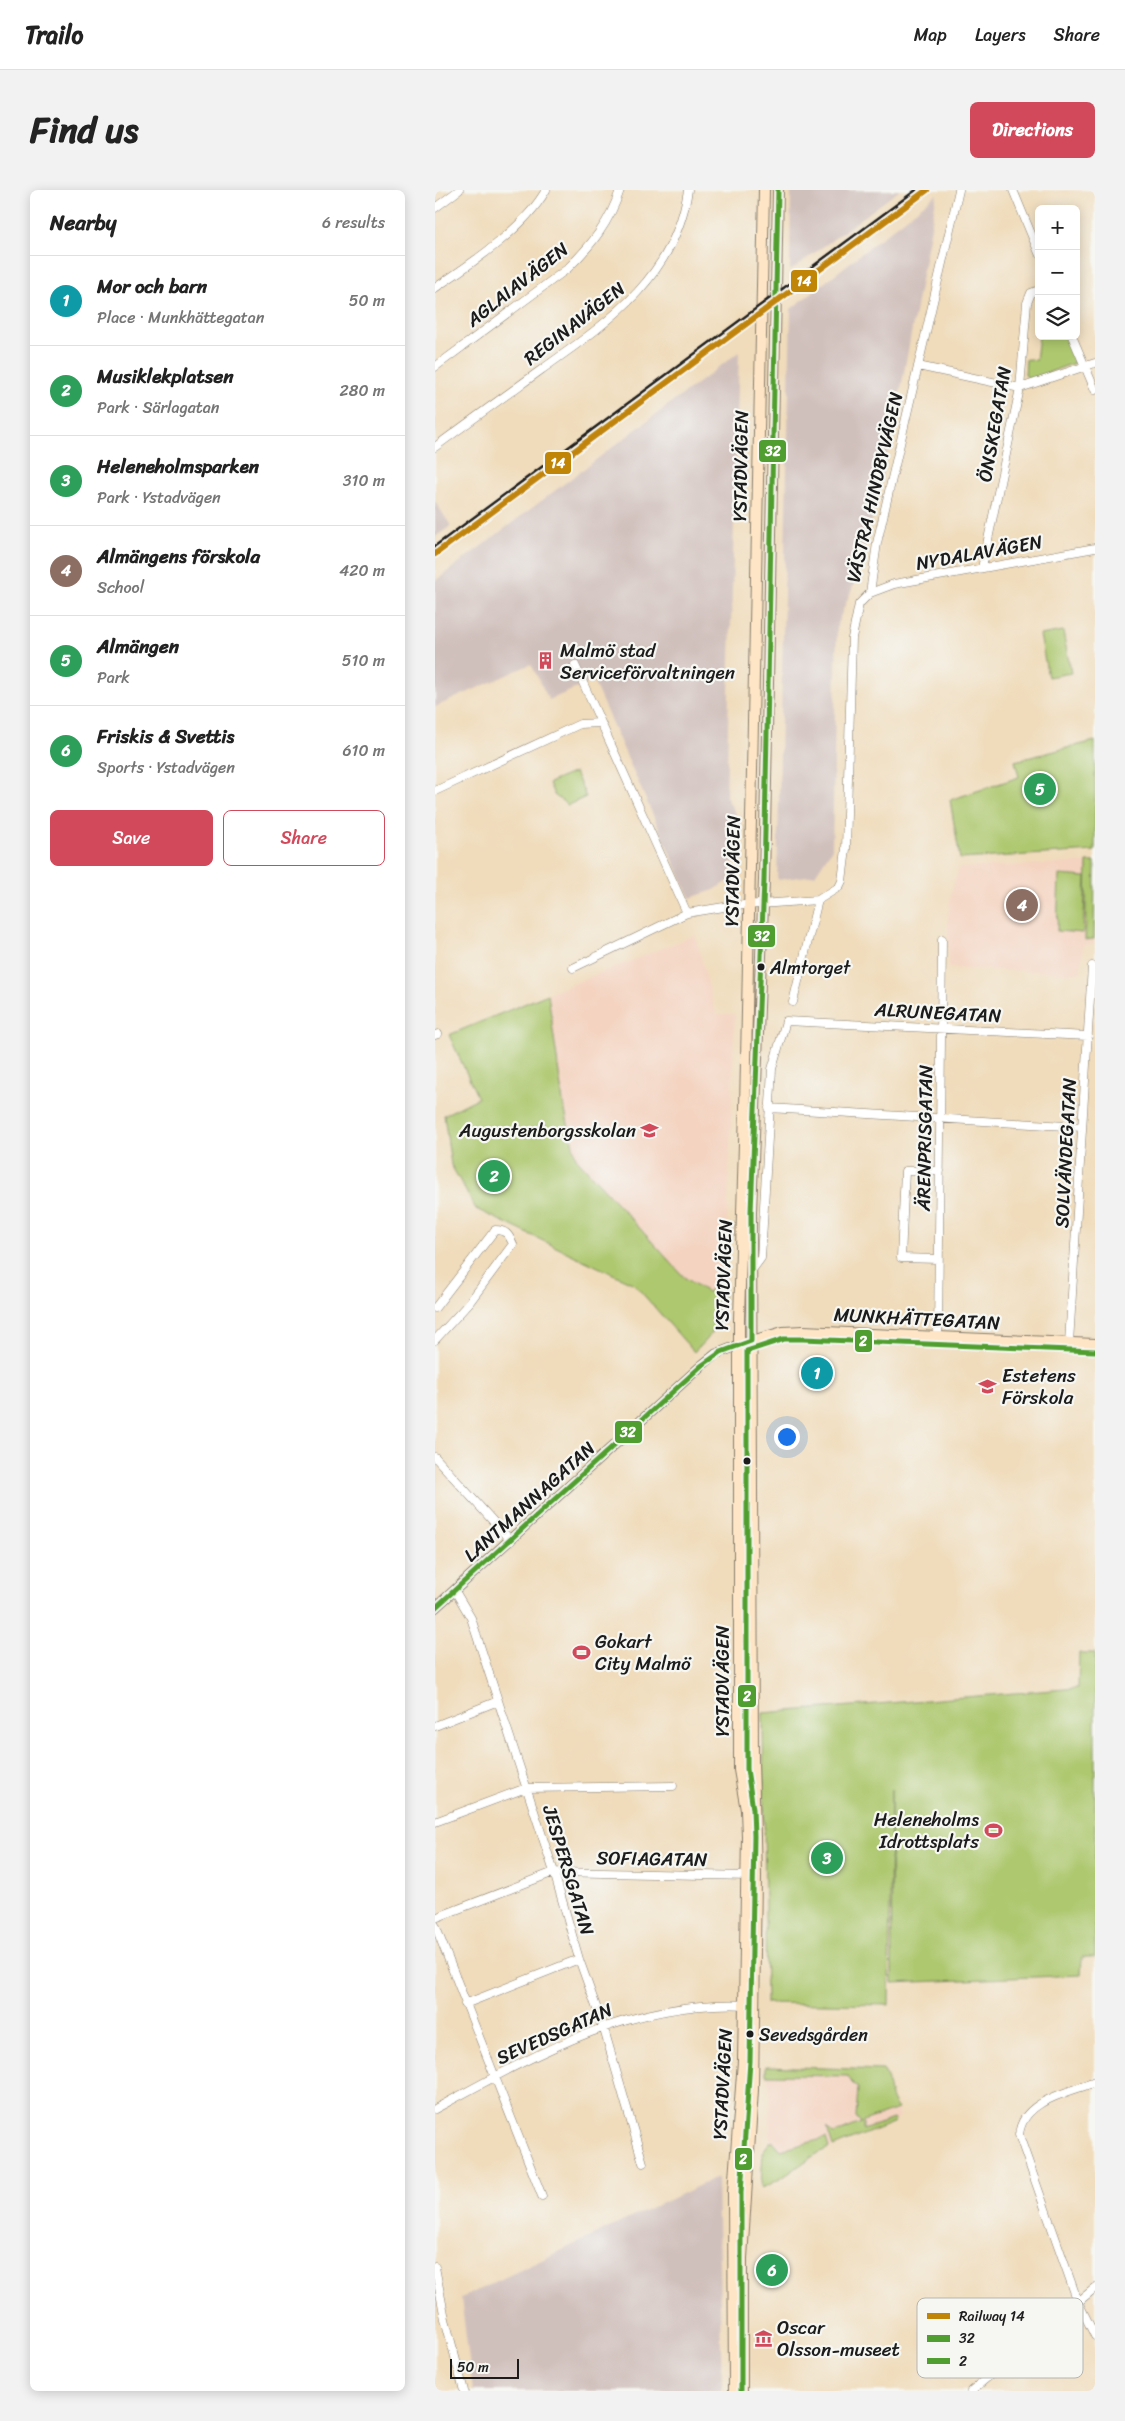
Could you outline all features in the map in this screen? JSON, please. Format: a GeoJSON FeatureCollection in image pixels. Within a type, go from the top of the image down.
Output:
{"type":"FeatureCollection","features":[{"type":"Feature","properties":{"kind":"main road","name":"YSTADVÄGEN"},"geometry":{"type":"LineString","coordinates":[[734,2391],[733,2192],[743,2061],[743,2005],[751,1876],[746,1810],[739,1770],[739,1345],[764,190]]}},
{"type":"Feature","properties":{"kind":"main road","name":"YSTADVÄGEN"},"geometry":{"type":"LineString","coordinates":[[742,2391],[742,2258],[751,2137],[754,2006],[751,1876],[752,1203],[763,904],[778,190]]}},
{"type":"Feature","properties":{"kind":"main road","name":"MUNKHÄTTEGATAN"},"geometry":{"type":"LineString","coordinates":[[739,1345],[783,1332],[803,1330],[1095,1344]]}},
{"type":"Feature","properties":{"kind":"street"},"geometry":{"type":"LineString","coordinates":[[435,208],[459,190]]}},
{"type":"Feature","properties":{"kind":"street"},"geometry":{"type":"LineString","coordinates":[[435,288],[529,216],[545,190]]}},
{"type":"Feature","properties":{"kind":"street","name":"AGLAIAVÄGEN"},"geometry":{"type":"LineString","coordinates":[[435,367],[567,269],[585,252],[607,219],[620,190]]}},
{"type":"Feature","properties":{"kind":"street","name":"REGINAVÄGEN"},"geometry":{"type":"LineString","coordinates":[[435,446],[624,308],[657,269],[676,235],[688,190]]}},
{"type":"Feature","properties":{"kind":"street","name":"VÄSTRA HINDBYVÄGEN"},"geometry":{"type":"LineString","coordinates":[[818,900],[831,893],[842,882],[846,849],[853,638],[859,604],[870,593],[877,543],[959,190]]}},
{"type":"Feature","properties":{"kind":"street"},"geometry":{"type":"LineString","coordinates":[[1013,190],[1038,250]]}},
{"type":"Feature","properties":{"kind":"street","name":"ÖNSKEGATAN"},"geometry":{"type":"LineString","coordinates":[[982,568],[1020,388],[1027,303],[1031,293],[1035,292]]}},
{"type":"Feature","properties":{"kind":"street"},"geometry":{"type":"LineString","coordinates":[[1074,340],[1095,390]]}},
{"type":"Feature","properties":{"kind":"street"},"geometry":{"type":"LineString","coordinates":[[918,366],[1020,388],[1095,362]]}},
{"type":"Feature","properties":{"kind":"street","name":"NYDALAVÄGEN"},"geometry":{"type":"LineString","coordinates":[[870,593],[894,584],[1095,548]]}},
{"type":"Feature","properties":{"kind":"street"},"geometry":{"type":"LineString","coordinates":[[575,665],[687,913]]}},
{"type":"Feature","properties":{"kind":"street"},"geometry":{"type":"LineString","coordinates":[[435,791],[579,724],[600,723]]}},
{"type":"Feature","properties":{"kind":"street"},"geometry":{"type":"LineString","coordinates":[[573,968],[687,913],[749,904],[818,900],[793,1002]]}},
{"type":"Feature","properties":{"kind":"street","name":"ÄRENPRISGATAN"},"geometry":{"type":"LineString","coordinates":[[938,1337],[942,939]]}},
{"type":"Feature","properties":{"kind":"street","name":"SOLVÄNDEGATAN"},"geometry":{"type":"LineString","coordinates":[[1069,1343],[1092,966]]}},
{"type":"Feature","properties":{"kind":"street","name":"YSTADVÄGEN"},"geometry":{"type":"LineString","coordinates":[[752,1270],[761,1258],[772,1069],[786,1021]]}},
{"type":"Feature","properties":{"kind":"street","name":"ALRUNEGATAN"},"geometry":{"type":"LineString","coordinates":[[786,1021],[1088,1036]]}},
{"type":"Feature","properties":{"kind":"street"},"geometry":{"type":"LineString","coordinates":[[769,1108],[1082,1126]]}},
{"type":"Feature","properties":{"kind":"street"},"geometry":{"type":"LineString","coordinates":[[939,1171],[905,1171],[901,1258],[939,1259]]}},
{"type":"Feature","properties":{"kind":"street"},"geometry":{"type":"LineString","coordinates":[[435,1308],[495,1230],[502,1230],[509,1235],[513,1244],[469,1303],[435,1340]]}},
{"type":"Feature","properties":{"kind":"street","name":"LANTMANNAGATAN"},"geometry":{"type":"LineString","coordinates":[[435,1608],[511,1541],[701,1366],[717,1354],[739,1345]]}},
{"type":"Feature","properties":{"kind":"street"},"geometry":{"type":"LineString","coordinates":[[436,1460],[511,1541]]}},
{"type":"Feature","properties":{"kind":"street","name":"JESPERSGATAN"},"geometry":{"type":"LineString","coordinates":[[455,1591],[471,1618],[527,1788],[579,1959],[603,2026],[643,2163]]}},
{"type":"Feature","properties":{"kind":"street"},"geometry":{"type":"LineString","coordinates":[[435,1726],[498,1701]]}},
{"type":"Feature","properties":{"kind":"street"},"geometry":{"type":"LineString","coordinates":[[435,1822],[527,1788],[673,1786]]}},
{"type":"Feature","properties":{"kind":"street","name":"SOFIAGATAN"},"geometry":{"type":"LineString","coordinates":[[435,1918],[554,1872],[751,1876]]}},
{"type":"Feature","properties":{"kind":"street"},"geometry":{"type":"LineString","coordinates":[[435,1925],[543,2196]]}},
{"type":"Feature","properties":{"kind":"street"},"geometry":{"type":"LineString","coordinates":[[465,2004],[579,1959]]}},
{"type":"Feature","properties":{"kind":"street","name":"SEVEDSGATAN"},"geometry":{"type":"LineString","coordinates":[[435,2109],[542,2052],[603,2026],[625,2019],[681,2009],[754,2006]]}},
{"type":"Feature","properties":{"kind":"street"},"geometry":{"type":"LineString","coordinates":[[1077,2298],[1019,2135],[1021,2120],[1030,2110],[1095,2082]]}},
{"type":"Feature","properties":{"kind":"street"},"geometry":{"type":"LineString","coordinates":[[435,2267],[445,2319],[464,2391]]}},
{"type":"Feature","properties":{"kind":"street"},"geometry":{"type":"LineString","coordinates":[[1083,2298],[1095,2288]]}},
{"type":"Feature","properties":{"kind":"street"},"geometry":{"type":"LineString","coordinates":[[1083,2312],[1095,2336]]}},
{"type":"Feature","properties":{"kind":"street"},"geometry":{"type":"LineString","coordinates":[[971,2391],[987,2378]]}},
{"type":"Feature","properties":{"kind":"shaded area"},"geometry":{"type":"Polygon","coordinates":[[[791,190],[900,190],[790,271],[791,190]]]}},
{"type":"Feature","properties":{"kind":"shaded area"},"geometry":{"type":"Polygon","coordinates":[[[937,194],[894,426],[860,570],[837,624],[832,849],[815,875],[777,880],[791,309],[937,194]]]}},
{"type":"Feature","properties":{"kind":"shaded area"},"geometry":{"type":"Polygon","coordinates":[[[739,352],[726,797],[736,814],[735,851],[729,881],[714,890],[690,898],[593,681],[549,700],[531,664],[435,707],[435,581],[739,352]]]}},
{"type":"Feature","properties":{"kind":"shaded area"},"geometry":{"type":"Polygon","coordinates":[[[435,501],[451,526],[435,537],[435,501]]]}},
{"type":"Feature","properties":{"kind":"shaded area"},"geometry":{"type":"Polygon","coordinates":[[[1095,862],[1094,944],[1083,945],[1080,973],[948,968],[948,918],[951,893],[959,868],[1095,862]]]}},
{"type":"Feature","properties":{"kind":"shaded area","name":"Augustenborgsskolan"},"geometry":{"type":"Polygon","coordinates":[[[695,935],[716,1014],[735,1014],[725,1277],[707,1292],[684,1277],[576,1158],[563,1102],[548,994],[695,935]]]}},
{"type":"Feature","properties":{"kind":"shaded area"},"geometry":{"type":"Polygon","coordinates":[[[766,2066],[883,2070],[888,2080],[889,2094],[899,2115],[895,2122],[809,2157],[781,2179],[761,2188],[763,2151],[770,2142],[770,2085],[766,2075],[766,2066]]]}},
{"type":"Feature","properties":{"kind":"shaded area"},"geometry":{"type":"Polygon","coordinates":[[[717,2177],[722,2391],[473,2391],[461,2298],[717,2177]]]}},
{"type":"Feature","properties":{"kind":"green space"},"geometry":{"type":"Polygon","coordinates":[[[1038,340],[1070,340],[1076,356],[1074,363],[1031,379],[1025,375],[1026,359],[1036,360],[1038,340]]]}},
{"type":"Feature","properties":{"kind":"green space"},"geometry":{"type":"Polygon","coordinates":[[[1063,631],[1071,673],[1048,677],[1040,635],[1063,631]]]}},
{"type":"Feature","properties":{"kind":"green space"},"geometry":{"type":"Polygon","coordinates":[[[1095,741],[1095,851],[960,859],[950,800],[1019,777],[1015,761],[1095,741]]]}},
{"type":"Feature","properties":{"kind":"green space"},"geometry":{"type":"Polygon","coordinates":[[[575,772],[586,797],[568,805],[554,795],[549,783],[575,772]]]}},
{"type":"Feature","properties":{"kind":"green space"},"geometry":{"type":"Polygon","coordinates":[[[1087,862],[1095,862],[1094,939],[1085,940],[1087,862]]]}},
{"type":"Feature","properties":{"kind":"green space"},"geometry":{"type":"Polygon","coordinates":[[[1059,875],[1086,877],[1083,933],[1057,931],[1059,875]]]}},
{"type":"Feature","properties":{"kind":"green space"},"geometry":{"type":"Polygon","coordinates":[[[548,994],[563,1102],[576,1158],[684,1277],[707,1292],[725,1277],[723,1301],[716,1326],[694,1352],[634,1284],[476,1209],[451,1165],[444,1115],[478,1098],[449,1035],[548,994]]]}},
{"type":"Feature","properties":{"kind":"green space","name":"Heleneholms Idrottsplats"},"geometry":{"type":"Polygon","coordinates":[[[1079,1653],[1095,1653],[1095,1957],[1082,1957],[1081,1975],[892,1983],[891,1789],[889,2005],[766,2003],[763,1713],[1078,1688],[1079,1653]]]}},
{"type":"Feature","properties":{"kind":"green space"},"geometry":{"type":"Polygon","coordinates":[[[766,2066],[883,2070],[886,2074],[891,2098],[898,2109],[863,2121],[863,2130],[893,2119],[895,2122],[833,2147],[827,2128],[834,2134],[861,2123],[856,2117],[858,2088],[848,2076],[766,2075],[766,2066]]]}},
{"type":"Feature","properties":{"kind":"green space"},"geometry":{"type":"Polygon","coordinates":[[[826,2138],[829,2148],[811,2157],[779,2180],[761,2188],[763,2151],[770,2142],[774,2142],[781,2150],[826,2138]]]}},
{"type":"Feature","properties":{"kind":"railway"},"geometry":{"type":"LineString","coordinates":[[435,546],[916,190]]}},
{"type":"Feature","properties":{"kind":"rail line","name":"14"},"geometry":{"type":"LineString","coordinates":[[435,554],[927,190]]}},
{"type":"Feature","properties":{"kind":"transit line","name":"32"},"geometry":{"type":"LineString","coordinates":[[435,1608],[701,1366],[721,1352],[751,1341],[751,1212],[764,880],[778,190]]}},
{"type":"Feature","properties":{"kind":"transit line","name":"2"},"geometry":{"type":"LineString","coordinates":[[741,2391],[741,2192],[750,2061],[754,1836],[753,1809],[747,1769],[747,1351],[784,1339],[1095,1351]]}},
{"type":"Feature","properties":{"kind":"place","name":"Malmö stad Serviceförvaltningen"},"geometry":{"type":"Point","coordinates":[546,661]}},
{"type":"Feature","properties":{"kind":"place","name":"Almängen"},"geometry":{"type":"Point","coordinates":[1040,789]}},
{"type":"Feature","properties":{"kind":"place","name":"Almängens förskola"},"geometry":{"type":"Point","coordinates":[1022,905]}},
{"type":"Feature","properties":{"kind":"place","name":"Almtorget"},"geometry":{"type":"Point","coordinates":[761,967]}},
{"type":"Feature","properties":{"kind":"place","name":"Augustenborgsskolan"},"geometry":{"type":"Point","coordinates":[650,1130]}},
{"type":"Feature","properties":{"kind":"place","name":"Musiklekplatsen"},"geometry":{"type":"Point","coordinates":[494,1176]}},
{"type":"Feature","properties":{"kind":"place","name":"Mor och barn"},"geometry":{"type":"Point","coordinates":[817,1373]}},
{"type":"Feature","properties":{"kind":"place","name":"Estetens Förskola"},"geometry":{"type":"Point","coordinates":[988,1386]}},
{"type":"Feature","properties":{"kind":"place","name":"Gokart City Malmö"},"geometry":{"type":"Point","coordinates":[581,1652]}},
{"type":"Feature","properties":{"kind":"place","name":"Heleneholms Idrottsplats"},"geometry":{"type":"Point","coordinates":[993,1830]}},
{"type":"Feature","properties":{"kind":"place","name":"Heleneholmsparken"},"geometry":{"type":"Point","coordinates":[827,1858]}},
{"type":"Feature","properties":{"kind":"place","name":"Sevedsgården"},"geometry":{"type":"Point","coordinates":[750,2034]}},
{"type":"Feature","properties":{"kind":"place","name":"Friskis & Svettis"},"geometry":{"type":"Point","coordinates":[772,2270]}},
{"type":"Feature","properties":{"kind":"place","name":"Oscar Olsson-museet"},"geometry":{"type":"Point","coordinates":[763,2338]}}]}
